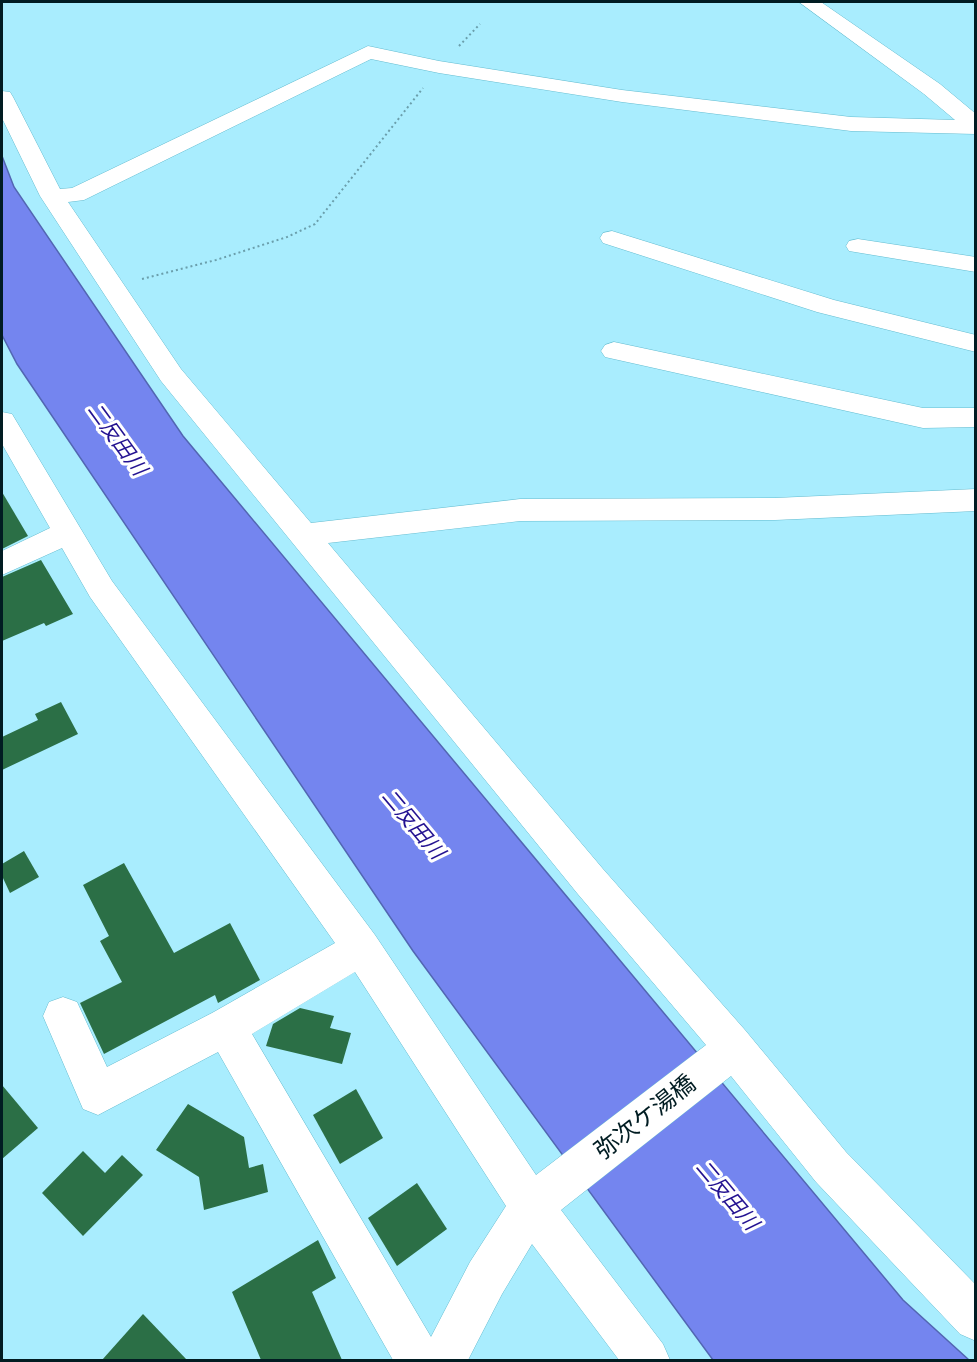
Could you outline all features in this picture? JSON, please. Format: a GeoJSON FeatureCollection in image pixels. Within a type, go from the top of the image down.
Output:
{"type":"FeatureCollection","features":[{"type":"Feature","properties":{"kind":"street"},"geometry":{"type":"LineString","coordinates":[[809,2],[932,89],[975,126]]}},
{"type":"Feature","properties":{"kind":"street"},"geometry":{"type":"LineString","coordinates":[[52,196],[76,195],[368,52],[439,67],[622,96],[850,124],[975,126]]}},
{"type":"Feature","properties":{"kind":"street"},"geometry":{"type":"LineString","coordinates":[[2,97],[52,196],[171,375],[728,1050],[831,1167],[975,1318]]}},
{"type":"Feature","properties":{"kind":"street"},"geometry":{"type":"LineString","coordinates":[[612,238],[826,306],[975,344]]}},
{"type":"Feature","properties":{"kind":"street"},"geometry":{"type":"LineString","coordinates":[[858,246],[975,265]]}},
{"type":"Feature","properties":{"kind":"street"},"geometry":{"type":"LineString","coordinates":[[614,351],[923,418],[975,417]]}},
{"type":"Feature","properties":{"kind":"street"},"geometry":{"type":"LineString","coordinates":[[2,421],[101,589],[361,948],[531,1206],[647,1360]]}},
{"type":"Feature","properties":{"kind":"street"},"geometry":{"type":"LineString","coordinates":[[303,535],[520,510],[775,508],[975,500]]}},
{"type":"Feature","properties":{"kind":"street"},"geometry":{"type":"LineString","coordinates":[[2,564],[66,533]]}},
{"type":"Feature","properties":{"kind":"street"},"geometry":{"type":"LineString","coordinates":[[63,1016],[98,1094],[226,1027],[361,948]]}},
{"type":"Feature","properties":{"kind":"street"},"geometry":{"type":"LineString","coordinates":[[226,1027],[418,1360]]}},
{"type":"Feature","properties":{"kind":"street","name":"弥次ケ湯橋"},"geometry":{"type":"LineString","coordinates":[[531,1206],[728,1050]]}},
{"type":"Feature","properties":{"kind":"street"},"geometry":{"type":"LineString","coordinates":[[444,1360],[486,1278],[531,1206]]}},
{"type":"Feature","properties":{"kind":"path"},"geometry":{"type":"LineString","coordinates":[[112,287],[226,257],[287,237],[315,224],[439,67],[480,24]]}},
{"type":"Feature","properties":{"kind":"water","name":"二反田川"},"geometry":{"type":"Polygon","coordinates":[[[2,156],[14,187],[183,436],[903,1300],[969,1360],[713,1360],[413,951],[17,364],[2,335],[2,156]]]}},
{"type":"Feature","properties":{"kind":"building"},"geometry":{"type":"Polygon","coordinates":[[[2,492],[28,536],[2,549],[2,492]]]}},
{"type":"Feature","properties":{"kind":"building"},"geometry":{"type":"Polygon","coordinates":[[[41,560],[73,614],[46,626],[44,623],[2,641],[2,577],[41,560]]]}},
{"type":"Feature","properties":{"kind":"building"},"geometry":{"type":"Polygon","coordinates":[[[61,702],[78,734],[2,770],[2,737],[38,720],[35,714],[61,702]]]}},
{"type":"Feature","properties":{"kind":"building"},"geometry":{"type":"Polygon","coordinates":[[[24,851],[39,877],[10,893],[2,876],[2,864],[24,851]]]}},
{"type":"Feature","properties":{"kind":"building"},"geometry":{"type":"Polygon","coordinates":[[[124,863],[174,953],[230,923],[260,980],[218,1003],[215,995],[104,1054],[80,1003],[122,982],[100,941],[109,936],[83,885],[124,863]]]}},
{"type":"Feature","properties":{"kind":"building"},"geometry":{"type":"Polygon","coordinates":[[[300,1008],[334,1016],[330,1028],[351,1033],[342,1064],[266,1046],[273,1024],[300,1008]]]}},
{"type":"Feature","properties":{"kind":"building"},"geometry":{"type":"Polygon","coordinates":[[[2,1085],[38,1128],[2,1159],[2,1085]]]}},
{"type":"Feature","properties":{"kind":"building"},"geometry":{"type":"Polygon","coordinates":[[[356,1089],[383,1138],[340,1164],[313,1115],[356,1089]]]}},
{"type":"Feature","properties":{"kind":"building"},"geometry":{"type":"Polygon","coordinates":[[[188,1104],[244,1137],[249,1168],[263,1164],[268,1192],[204,1210],[199,1177],[156,1150],[188,1104]]]}},
{"type":"Feature","properties":{"kind":"building"},"geometry":{"type":"Polygon","coordinates":[[[83,1151],[105,1173],[122,1155],[143,1175],[83,1236],[42,1193],[83,1151]]]}},
{"type":"Feature","properties":{"kind":"building"},"geometry":{"type":"Polygon","coordinates":[[[417,1183],[447,1229],[397,1266],[368,1218],[417,1183]]]}},
{"type":"Feature","properties":{"kind":"building"},"geometry":{"type":"Polygon","coordinates":[[[318,1240],[336,1278],[312,1292],[342,1360],[261,1360],[232,1292],[318,1240]]]}},
{"type":"Feature","properties":{"kind":"building"},"geometry":{"type":"Polygon","coordinates":[[[143,1314],[187,1360],[102,1360],[143,1314]]]}}]}
